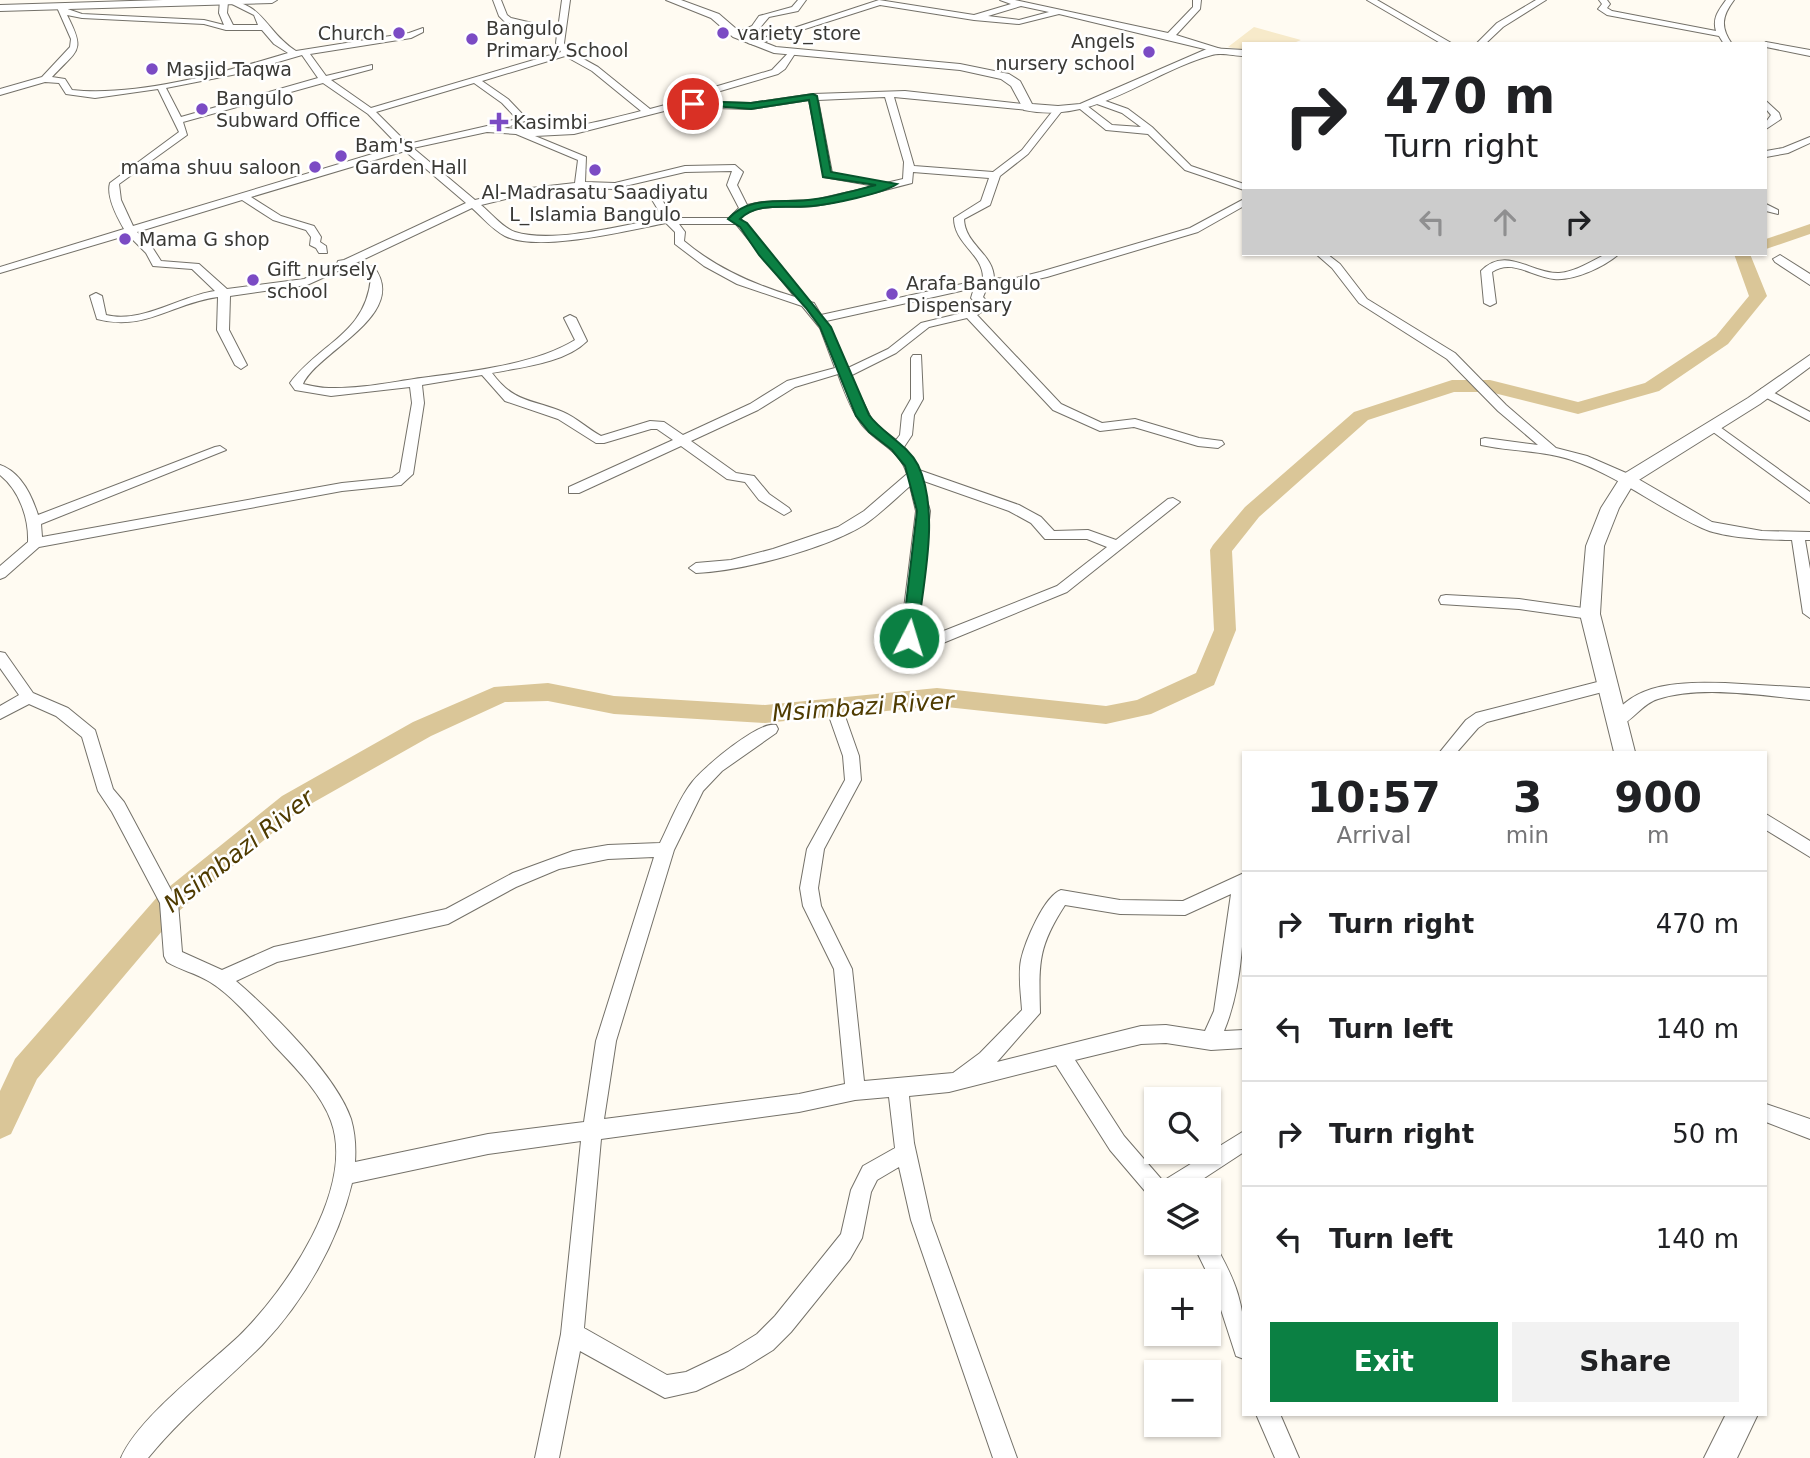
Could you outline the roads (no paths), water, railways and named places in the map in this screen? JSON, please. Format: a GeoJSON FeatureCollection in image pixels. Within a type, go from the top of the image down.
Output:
{"type":"FeatureCollection","features":[{"type":"Feature","properties":{"kind":"street"},"geometry":{"type":"LineString","coordinates":[[0,8],[60,9],[272,0]]}},
{"type":"Feature","properties":{"kind":"street"},"geometry":{"type":"LineString","coordinates":[[496,0],[503,16],[509,20],[561,32]]}},
{"type":"Feature","properties":{"kind":"street"},"geometry":{"type":"LineString","coordinates":[[566,0],[560,43],[566,53],[594,69],[648,112]]}},
{"type":"Feature","properties":{"kind":"street"},"geometry":{"type":"LineString","coordinates":[[737,35],[755,29],[757,20],[765,15],[795,9],[802,0]]}},
{"type":"Feature","properties":{"kind":"street"},"geometry":{"type":"LineString","coordinates":[[1004,0],[1242,54]]}},
{"type":"Feature","properties":{"kind":"street"},"geometry":{"type":"LineString","coordinates":[[1170,36],[1197,7],[1197,0]]}},
{"type":"Feature","properties":{"kind":"street"},"geometry":{"type":"LineString","coordinates":[[1371,0],[1445,42]]}},
{"type":"Feature","properties":{"kind":"street"},"geometry":{"type":"LineString","coordinates":[[1482,42],[1500,25],[1542,0]]}},
{"type":"Feature","properties":{"kind":"street"},"geometry":{"type":"LineString","coordinates":[[1603,0],[1606,4],[1602,10],[1610,13],[1719,34],[1726,42]]}},
{"type":"Feature","properties":{"kind":"street"},"geometry":{"type":"LineString","coordinates":[[1719,34],[1719,17],[1730,0]]}},
{"type":"Feature","properties":{"kind":"street"},"geometry":{"type":"LineString","coordinates":[[226,1],[257,14],[262,27],[275,42],[299,53],[325,80],[369,111],[406,147],[456,186],[472,204],[509,234],[524,237],[562,236],[669,221],[733,219],[744,225],[763,253],[810,305],[819,319],[844,371],[852,395],[868,424],[897,447],[914,473],[923,511],[908,633],[916,642],[938,639],[1062,589],[1173,502]]}},
{"type":"Feature","properties":{"kind":"street"},"geometry":{"type":"LineString","coordinates":[[226,1],[223,13],[230,28]]}},
{"type":"Feature","properties":{"kind":"street"},"geometry":{"type":"LineString","coordinates":[[678,1],[715,16],[737,35],[752,43],[792,52],[960,67],[998,74],[1013,80],[1028,107]]}},
{"type":"Feature","properties":{"kind":"street"},"geometry":{"type":"LineString","coordinates":[[752,43],[885,2],[974,18],[1019,22],[1058,12]]}},
{"type":"Feature","properties":{"kind":"street"},"geometry":{"type":"LineString","coordinates":[[974,18],[1021,4]]}},
{"type":"Feature","properties":{"kind":"street"},"geometry":{"type":"LineString","coordinates":[[60,9],[82,16],[204,22],[230,28],[262,27]]}},
{"type":"Feature","properties":{"kind":"street"},"geometry":{"type":"LineString","coordinates":[[45,79],[76,44],[60,9]]}},
{"type":"Feature","properties":{"kind":"street"},"geometry":{"type":"LineString","coordinates":[[0,92],[45,79],[62,81],[69,92],[84,96],[161,86],[237,71],[299,53],[411,35],[420,30]]}},
{"type":"Feature","properties":{"kind":"street"},"geometry":{"type":"LineString","coordinates":[[1767,45],[1810,53]]}},
{"type":"Feature","properties":{"kind":"street"},"geometry":{"type":"LineString","coordinates":[[487,129],[519,132],[574,131],[602,127],[648,112],[693,104],[751,106],[813,96],[931,95],[1058,110],[1100,102],[1138,81],[1217,49]]}},
{"type":"Feature","properties":{"kind":"street"},"geometry":{"type":"LineString","coordinates":[[693,104],[714,90],[779,71],[792,52]]}},
{"type":"Feature","properties":{"kind":"street"},"geometry":{"type":"LineString","coordinates":[[369,111],[566,53]]}},
{"type":"Feature","properties":{"kind":"street"},"geometry":{"type":"LineString","coordinates":[[179,120],[369,67]]}},
{"type":"Feature","properties":{"kind":"street"},"geometry":{"type":"LineString","coordinates":[[0,270],[406,147],[523,120],[501,98],[475,80]]}},
{"type":"Feature","properties":{"kind":"street"},"geometry":{"type":"LineString","coordinates":[[161,86],[184,130],[182,137],[121,178],[113,188],[119,210],[130,230],[150,248],[157,264],[195,266],[224,293],[223,330],[241,365]]}},
{"type":"Feature","properties":{"kind":"street"},"geometry":{"type":"LineString","coordinates":[[733,219],[744,209],[771,203],[822,202],[908,181],[910,169],[903,134],[889,94]]}},
{"type":"Feature","properties":{"kind":"street"},"geometry":{"type":"LineString","coordinates":[[813,96],[827,175],[892,184]]}},
{"type":"Feature","properties":{"kind":"street"},"geometry":{"type":"LineString","coordinates":[[1100,102],[1125,111],[1188,168],[1242,186]]}},
{"type":"Feature","properties":{"kind":"street"},"geometry":{"type":"LineString","coordinates":[[1767,105],[1776,115],[1776,119],[1767,125]]}},
{"type":"Feature","properties":{"kind":"street"},"geometry":{"type":"LineString","coordinates":[[1083,107],[1109,128],[1149,130]]}},
{"type":"Feature","properties":{"kind":"street"},"geometry":{"type":"LineString","coordinates":[[574,490],[754,407],[791,384],[844,371],[892,351],[925,325],[970,314],[985,306],[977,299],[978,289],[989,276],[987,264],[960,234],[959,222],[962,216],[986,203],[995,174],[1031,146],[1058,110]]}},
{"type":"Feature","properties":{"kind":"street"},"geometry":{"type":"LineString","coordinates":[[519,132],[583,159],[580,185]]}},
{"type":"Feature","properties":{"kind":"street"},"geometry":{"type":"LineString","coordinates":[[1767,154],[1785,151],[1810,140]]}},
{"type":"Feature","properties":{"kind":"street"},"geometry":{"type":"LineString","coordinates":[[1767,142],[1785,151]]}},
{"type":"Feature","properties":{"kind":"street"},"geometry":{"type":"LineString","coordinates":[[96,296],[101,317],[124,321],[202,296],[307,282],[342,263],[472,204],[522,192],[580,185],[615,186],[691,169],[735,168],[738,172],[732,185],[744,209]]}},
{"type":"Feature","properties":{"kind":"street"},"geometry":{"type":"LineString","coordinates":[[910,169],[995,174]]}},
{"type":"Feature","properties":{"kind":"street"},"geometry":{"type":"LineString","coordinates":[[650,178],[648,181],[654,195],[669,221],[680,232],[679,242],[708,263],[766,292],[810,305]]}},
{"type":"Feature","properties":{"kind":"street"},"geometry":{"type":"LineString","coordinates":[[615,186],[636,194],[654,195]]}},
{"type":"Feature","properties":{"kind":"street"},"geometry":{"type":"LineString","coordinates":[[242,196],[277,218],[310,228],[316,237],[314,243],[321,246],[323,251]]}},
{"type":"Feature","properties":{"kind":"street"},"geometry":{"type":"LineString","coordinates":[[819,319],[984,282],[1032,278],[1194,230],[1242,203]]}},
{"type":"Feature","properties":{"kind":"street"},"geometry":{"type":"LineString","coordinates":[[1324,256],[1336,266],[1363,300],[1451,356],[1502,408],[1551,451]]}},
{"type":"Feature","properties":{"kind":"street"},"geometry":{"type":"LineString","coordinates":[[1489,303],[1486,271],[1494,265],[1515,263],[1548,275],[1563,276],[1609,256]]}},
{"type":"Feature","properties":{"kind":"street"},"geometry":{"type":"LineString","coordinates":[[1780,259],[1810,281]]}},
{"type":"Feature","properties":{"kind":"street"},"geometry":{"type":"LineString","coordinates":[[342,263],[370,270],[376,276],[376,297],[358,328],[307,369],[296,385],[333,392],[485,371],[557,355],[577,346],[581,338],[570,318]]}},
{"type":"Feature","properties":{"kind":"street"},"geometry":{"type":"LineString","coordinates":[[970,314],[1057,407],[1100,428],[1135,423],[1198,442],[1218,444]]}},
{"type":"Feature","properties":{"kind":"street"},"geometry":{"type":"LineString","coordinates":[[897,447],[906,435],[908,415],[917,400],[917,358]]}},
{"type":"Feature","properties":{"kind":"street"},"geometry":{"type":"LineString","coordinates":[[1625,751],[1590,614],[1595,546],[1611,508],[1628,479],[1765,392],[1810,360]]}},
{"type":"Feature","properties":{"kind":"street"},"geometry":{"type":"LineString","coordinates":[[485,371],[505,398],[517,405],[558,414],[600,440],[656,424],[732,476],[747,478],[764,497],[785,511]]}},
{"type":"Feature","properties":{"kind":"street"},"geometry":{"type":"LineString","coordinates":[[0,574],[35,543],[342,487],[396,482],[406,474],[418,403],[416,382]]}},
{"type":"Feature","properties":{"kind":"street"},"geometry":{"type":"LineString","coordinates":[[1765,392],[1810,417]]}},
{"type":"Feature","properties":{"kind":"street"},"geometry":{"type":"LineString","coordinates":[[1713,426],[1810,499]]}},
{"type":"Feature","properties":{"kind":"street"},"geometry":{"type":"LineString","coordinates":[[1485,442],[1551,451],[1628,479],[1708,526],[1727,531],[1804,536],[1810,613]]}},
{"type":"Feature","properties":{"kind":"street"},"geometry":{"type":"LineString","coordinates":[[36,522],[220,450]]}},
{"type":"Feature","properties":{"kind":"street"},"geometry":{"type":"LineString","coordinates":[[0,469],[12,477],[36,522],[35,543]]}},
{"type":"Feature","properties":{"kind":"street"},"geometry":{"type":"LineString","coordinates":[[914,473],[1014,508],[1036,520],[1051,536],[1088,534],[1119,546]]}},
{"type":"Feature","properties":{"kind":"street"},"geometry":{"type":"LineString","coordinates":[[696,568],[715,569],[808,543],[858,523],[914,473]]}},
{"type":"Feature","properties":{"kind":"street"},"geometry":{"type":"LineString","coordinates":[[701,584],[715,569]]}},
{"type":"Feature","properties":{"kind":"street"},"geometry":{"type":"LineString","coordinates":[[1446,600],[1519,604],[1590,614]]}},
{"type":"Feature","properties":{"kind":"street"},"geometry":{"type":"LineString","coordinates":[[0,657],[28,696],[62,712],[89,734],[106,790],[118,807],[169,903],[173,956],[220,979],[287,1046],[324,1090],[342,1127],[344,1175],[323,1234],[304,1274],[288,1298],[262,1328],[185,1399],[132,1458]]}},
{"type":"Feature","properties":{"kind":"street"},"geometry":{"type":"LineString","coordinates":[[1449,751],[1472,724],[1482,717],[1609,685]]}},
{"type":"Feature","properties":{"kind":"street"},"geometry":{"type":"LineString","coordinates":[[1618,720],[1643,698],[1671,691],[1743,688],[1810,694]]}},
{"type":"Feature","properties":{"kind":"street"},"geometry":{"type":"LineString","coordinates":[[0,713],[28,696]]}},
{"type":"Feature","properties":{"kind":"street"},"geometry":{"type":"LineString","coordinates":[[838,719],[849,747],[854,768],[853,780],[816,849],[810,888],[812,906],[843,969],[855,1091]]}},
{"type":"Feature","properties":{"kind":"street"},"geometry":{"type":"LineString","coordinates":[[547,1458],[572,1334],[593,1132],[611,1023],[666,850],[697,787],[716,767],[770,729]]}},
{"type":"Feature","properties":{"kind":"street"},"geometry":{"type":"LineString","coordinates":[[1767,822],[1810,850]]}},
{"type":"Feature","properties":{"kind":"street"},"geometry":{"type":"LineString","coordinates":[[220,979],[274,955],[448,916],[519,877],[583,853],[620,849],[666,850]]}},
{"type":"Feature","properties":{"kind":"street"},"geometry":{"type":"LineString","coordinates":[[1211,1041],[1223,1011],[1242,881]]}},
{"type":"Feature","properties":{"kind":"street"},"geometry":{"type":"LineString","coordinates":[[949,1083],[981,1065],[1031,1013],[1030,961],[1044,924],[1061,897],[1120,906],[1185,908],[1242,881]]}},
{"type":"Feature","properties":{"kind":"street"},"geometry":{"type":"LineString","coordinates":[[344,1175],[488,1144],[799,1103],[855,1091],[949,1083],[1062,1057],[1141,1035],[1166,1034],[1211,1041],[1242,1039]]}},
{"type":"Feature","properties":{"kind":"street"},"geometry":{"type":"LineString","coordinates":[[1062,1057],[1117,1143],[1147,1178]]}},
{"type":"Feature","properties":{"kind":"street"},"geometry":{"type":"LineString","coordinates":[[898,1089],[905,1153],[921,1220],[1005,1458]]}},
{"type":"Feature","properties":{"kind":"street"},"geometry":{"type":"LineString","coordinates":[[1767,1113],[1810,1129]]}},
{"type":"Feature","properties":{"kind":"street"},"geometry":{"type":"LineString","coordinates":[[1186,1178],[1242,1141]]}},
{"type":"Feature","properties":{"kind":"street"},"geometry":{"type":"LineString","coordinates":[[572,1334],[665,1387],[688,1383],[736,1360],[765,1342],[783,1324],[842,1251],[851,1238],[861,1190],[870,1173],[905,1153]]}},
{"type":"Feature","properties":{"kind":"street"},"geometry":{"type":"LineString","coordinates":[[1209,1255],[1223,1281],[1242,1342]]}},
{"type":"Feature","properties":{"kind":"street"},"geometry":{"type":"LineString","coordinates":[[1269,1416],[1287,1458]]}},
{"type":"Feature","properties":{"kind":"street"},"geometry":{"type":"LineString","coordinates":[[1720,1458],[1742,1416]]}},
{"type":"Feature","properties":{"kind":"waterway","name":"Msimbazi River"},"geometry":{"type":"LineString","coordinates":[[1767,244],[1810,229]]}},
{"type":"Feature","properties":{"kind":"waterway","name":"Msimbazi River"},"geometry":{"type":"LineString","coordinates":[[0,1124],[26,1069],[169,903],[291,803],[422,729],[502,693],[548,692],[614,705],[765,714],[937,697],[1106,715],[1142,708],[1206,679],[1225,630],[1221,550],[1252,512],[1361,416],[1452,386],[1490,386],[1578,408],[1652,387],[1722,340],[1758,296],[1743,256]]}},
{"type":"Feature","properties":{"kind":"place","name":"Church"},"geometry":{"type":"Point","coordinates":[399,33]}},
{"type":"Feature","properties":{"kind":"place","name":"variety_store"},"geometry":{"type":"Point","coordinates":[723,33]}},
{"type":"Feature","properties":{"kind":"place","name":"Bangulo Primary School"},"geometry":{"type":"Point","coordinates":[472,39]}},
{"type":"Feature","properties":{"kind":"place","name":"Angels nursery school"},"geometry":{"type":"Point","coordinates":[1149,52]}},
{"type":"Feature","properties":{"kind":"place","name":"Masjid Taqwa"},"geometry":{"type":"Point","coordinates":[152,69]}},
{"type":"Feature","properties":{"kind":"place","name":"Bangulo Subward Office"},"geometry":{"type":"Point","coordinates":[202,109]}},
{"type":"Feature","properties":{"kind":"place","name":"Kasimbi"},"geometry":{"type":"Point","coordinates":[499,122]}},
{"type":"Feature","properties":{"kind":"place","name":"Bam's Garden Hall"},"geometry":{"type":"Point","coordinates":[341,156]}},
{"type":"Feature","properties":{"kind":"place","name":"mama shuu saloon"},"geometry":{"type":"Point","coordinates":[315,167]}},
{"type":"Feature","properties":{"kind":"place","name":"Al-Madrasatu Saadiyatu L_Islamia Bangulo"},"geometry":{"type":"Point","coordinates":[595,170]}},
{"type":"Feature","properties":{"kind":"place","name":"Mama G shop"},"geometry":{"type":"Point","coordinates":[125,239]}},
{"type":"Feature","properties":{"kind":"place","name":"Gift nursely school"},"geometry":{"type":"Point","coordinates":[253,280]}},
{"type":"Feature","properties":{"kind":"place","name":"Arafa Bangulo Dispensary"},"geometry":{"type":"Point","coordinates":[892,294]}}]}
